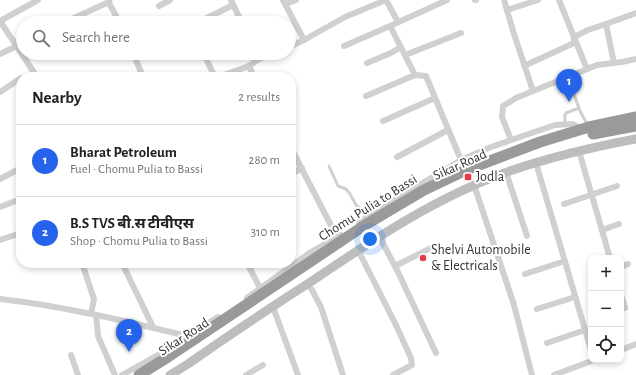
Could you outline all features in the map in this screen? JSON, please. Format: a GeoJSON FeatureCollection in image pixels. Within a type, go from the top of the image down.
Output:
{"type":"FeatureCollection","features":[{"type":"Feature","properties":{"kind":"highway","name":"Chomu Pulia to Bassi"},"geometry":{"type":"LineString","coordinates":[[139,375],[181,349],[365,225],[424,190],[466,170],[540,142],[566,129],[586,128],[636,117]]}},
{"type":"Feature","properties":{"kind":"highway","name":"Sikar Road"},"geometry":{"type":"LineString","coordinates":[[154,375],[360,237],[426,197],[457,181],[501,163],[596,133],[636,126]]}},
{"type":"Feature","properties":{"kind":"main road"},"geometry":{"type":"LineString","coordinates":[[605,124],[608,119],[636,112]]}},
{"type":"Feature","properties":{"kind":"main road"},"geometry":{"type":"LineString","coordinates":[[170,375],[379,236],[424,210],[506,172],[579,151],[636,139]]}},
{"type":"Feature","properties":{"kind":"street"},"geometry":{"type":"LineString","coordinates":[[16,45],[0,21],[38,0]]}},
{"type":"Feature","properties":{"kind":"street"},"geometry":{"type":"LineString","coordinates":[[159,6],[170,0]]}},
{"type":"Feature","properties":{"kind":"street"},"geometry":{"type":"LineString","coordinates":[[291,16],[284,2],[296,0]]}},
{"type":"Feature","properties":{"kind":"street"},"geometry":{"type":"LineString","coordinates":[[296,44],[345,18],[386,0],[398,22]]}},
{"type":"Feature","properties":{"kind":"street"},"geometry":{"type":"LineString","coordinates":[[344,46],[447,0]]}},
{"type":"Feature","properties":{"kind":"street"},"geometry":{"type":"LineString","coordinates":[[504,0],[524,66],[534,91]]}},
{"type":"Feature","properties":{"kind":"street"},"geometry":{"type":"LineString","coordinates":[[507,10],[538,0]]}},
{"type":"Feature","properties":{"kind":"street"},"geometry":{"type":"LineString","coordinates":[[559,0],[587,69]]}},
{"type":"Feature","properties":{"kind":"street"},"geometry":{"type":"LineString","coordinates":[[78,16],[109,1],[116,16]]}},
{"type":"Feature","properties":{"kind":"street"},"geometry":{"type":"LineString","coordinates":[[209,16],[232,3],[238,16]]}},
{"type":"Feature","properties":{"kind":"street"},"geometry":{"type":"LineString","coordinates":[[574,37],[588,30],[636,13]]}},
{"type":"Feature","properties":{"kind":"street"},"geometry":{"type":"LineString","coordinates":[[606,24],[614,63]]}},
{"type":"Feature","properties":{"kind":"street"},"geometry":{"type":"LineString","coordinates":[[296,25],[304,40]]}},
{"type":"Feature","properties":{"kind":"street"},"geometry":{"type":"LineString","coordinates":[[390,26],[415,75]]}},
{"type":"Feature","properties":{"kind":"street"},"geometry":{"type":"LineString","coordinates":[[405,56],[461,33]]}},
{"type":"Feature","properties":{"kind":"street"},"geometry":{"type":"LineString","coordinates":[[524,66],[574,43],[574,37]]}},
{"type":"Feature","properties":{"kind":"street"},"geometry":{"type":"LineString","coordinates":[[0,54],[16,46]]}},
{"type":"Feature","properties":{"kind":"street"},"geometry":{"type":"LineString","coordinates":[[367,64],[401,47]]}},
{"type":"Feature","properties":{"kind":"street"},"geometry":{"type":"LineString","coordinates":[[511,140],[502,117],[503,106],[516,98],[597,65],[636,59]]}},
{"type":"Feature","properties":{"kind":"street"},"geometry":{"type":"LineString","coordinates":[[26,60],[32,70],[29,72]]}},
{"type":"Feature","properties":{"kind":"street"},"geometry":{"type":"LineString","coordinates":[[136,60],[141,72]]}},
{"type":"Feature","properties":{"kind":"street"},"geometry":{"type":"LineString","coordinates":[[206,60],[212,72]]}},
{"type":"Feature","properties":{"kind":"street"},"geometry":{"type":"LineString","coordinates":[[232,72],[249,66],[259,60]]}},
{"type":"Feature","properties":{"kind":"street"},"geometry":{"type":"LineString","coordinates":[[249,66],[252,72]]}},
{"type":"Feature","properties":{"kind":"street"},"geometry":{"type":"LineString","coordinates":[[366,96],[415,75],[426,76],[461,160]]}},
{"type":"Feature","properties":{"kind":"street"},"geometry":{"type":"LineString","coordinates":[[0,92],[16,81]]}},
{"type":"Feature","properties":{"kind":"street"},"geometry":{"type":"LineString","coordinates":[[383,121],[435,98]]}},
{"type":"Feature","properties":{"kind":"street"},"geometry":{"type":"LineString","coordinates":[[296,263],[386,204],[461,160],[491,146],[555,125],[566,129]]}},
{"type":"Feature","properties":{"kind":"street"},"geometry":{"type":"LineString","coordinates":[[398,157],[448,130]]}},
{"type":"Feature","properties":{"kind":"street"},"geometry":{"type":"LineString","coordinates":[[579,151],[609,255]]}},
{"type":"Feature","properties":{"kind":"street"},"geometry":{"type":"LineString","coordinates":[[296,157],[337,237]]}},
{"type":"Feature","properties":{"kind":"street"},"geometry":{"type":"LineString","coordinates":[[536,163],[588,340]]}},
{"type":"Feature","properties":{"kind":"street"},"geometry":{"type":"LineString","coordinates":[[296,171],[302,168]]}},
{"type":"Feature","properties":{"kind":"street"},"geometry":{"type":"LineString","coordinates":[[0,179],[16,171]]}},
{"type":"Feature","properties":{"kind":"street"},"geometry":{"type":"LineString","coordinates":[[506,172],[527,236]]}},
{"type":"Feature","properties":{"kind":"street"},"geometry":{"type":"LineString","coordinates":[[474,186],[514,305],[532,375]]}},
{"type":"Feature","properties":{"kind":"street"},"geometry":{"type":"LineString","coordinates":[[564,204],[617,186]]}},
{"type":"Feature","properties":{"kind":"street"},"geometry":{"type":"LineString","coordinates":[[0,207],[16,201]]}},
{"type":"Feature","properties":{"kind":"street"},"geometry":{"type":"LineString","coordinates":[[602,230],[620,224]]}},
{"type":"Feature","properties":{"kind":"street"},"geometry":{"type":"LineString","coordinates":[[0,240],[16,235]]}},
{"type":"Feature","properties":{"kind":"street"},"geometry":{"type":"LineString","coordinates":[[379,236],[395,266],[436,353]]}},
{"type":"Feature","properties":{"kind":"street"},"geometry":{"type":"LineString","coordinates":[[395,266],[432,247]]}},
{"type":"Feature","properties":{"kind":"street"},"geometry":{"type":"LineString","coordinates":[[358,250],[411,358],[412,365],[393,375]]}},
{"type":"Feature","properties":{"kind":"street"},"geometry":{"type":"LineString","coordinates":[[525,274],[565,261]]}},
{"type":"Feature","properties":{"kind":"street"},"geometry":{"type":"LineString","coordinates":[[624,266],[628,264]]}},
{"type":"Feature","properties":{"kind":"street"},"geometry":{"type":"LineString","coordinates":[[84,268],[94,299],[94,314],[98,336],[115,375]]}},
{"type":"Feature","properties":{"kind":"street"},"geometry":{"type":"LineString","coordinates":[[124,268],[153,328]]}},
{"type":"Feature","properties":{"kind":"street"},"geometry":{"type":"LineString","coordinates":[[250,268],[260,288]]}},
{"type":"Feature","properties":{"kind":"street"},"geometry":{"type":"LineString","coordinates":[[122,375],[183,341],[187,336],[235,307],[288,268]]}},
{"type":"Feature","properties":{"kind":"street"},"geometry":{"type":"LineString","coordinates":[[307,284],[321,307],[343,375]]}},
{"type":"Feature","properties":{"kind":"street"},"geometry":{"type":"LineString","coordinates":[[536,309],[575,297]]}},
{"type":"Feature","properties":{"kind":"street"},"geometry":{"type":"LineString","coordinates":[[0,299],[22,301],[94,314],[187,336]]}},
{"type":"Feature","properties":{"kind":"street"},"geometry":{"type":"LineString","coordinates":[[273,307],[298,375]]}},
{"type":"Feature","properties":{"kind":"street"},"geometry":{"type":"LineString","coordinates":[[547,342],[585,330]]}},
{"type":"Feature","properties":{"kind":"street"},"geometry":{"type":"LineString","coordinates":[[624,349],[636,344]]}},
{"type":"Feature","properties":{"kind":"street"},"geometry":{"type":"LineString","coordinates":[[71,355],[78,375]]}},
{"type":"Feature","properties":{"kind":"street"},"geometry":{"type":"LineString","coordinates":[[554,375],[588,362]]}},
{"type":"Feature","properties":{"kind":"street"},"geometry":{"type":"LineString","coordinates":[[246,375],[263,365]]}},
{"type":"Feature","properties":{"kind":"lane"},"geometry":{"type":"LineString","coordinates":[[571,86],[586,128]]}},
{"type":"Feature","properties":{"kind":"lane"},"geometry":{"type":"LineString","coordinates":[[566,129],[566,113],[579,108]]}},
{"type":"Feature","properties":{"kind":"lane"},"geometry":{"type":"LineString","coordinates":[[329,166],[338,186],[346,189],[366,218]]}},
{"type":"Feature","properties":{"kind":"place","name":"Bharat Petroleum"},"geometry":{"type":"Point","coordinates":[569,102]}},
{"type":"Feature","properties":{"kind":"place","name":"Jodla"},"geometry":{"type":"Point","coordinates":[468,177]}},
{"type":"Feature","properties":{"kind":"place","name":"Shelvi Automobile & Electricals"},"geometry":{"type":"Point","coordinates":[423,258]}},
{"type":"Feature","properties":{"kind":"place","name":"B.S TVS बी.स टीवीएस"},"geometry":{"type":"Point","coordinates":[129,352]}}]}
